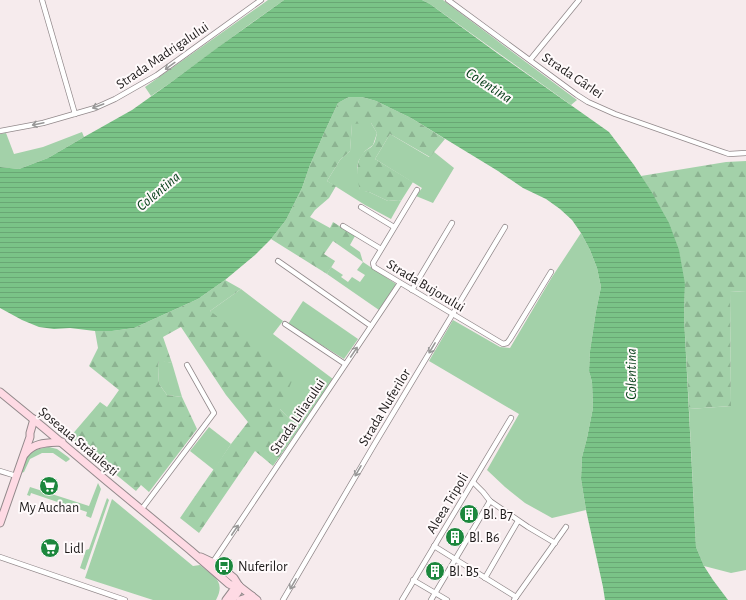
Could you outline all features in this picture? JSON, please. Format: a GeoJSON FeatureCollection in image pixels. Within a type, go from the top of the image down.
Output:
{"type":"FeatureCollection","features":[{"type":"Feature","properties":{"kind":"street"},"geometry":{"type":"LineString","coordinates":[[42,0],[75,114]]}},
{"type":"Feature","properties":{"kind":"street","name":"Strada Madrigalului"},"geometry":{"type":"LineString","coordinates":[[0,132],[43,123],[104,104],[157,75],[260,0]]}},
{"type":"Feature","properties":{"kind":"street","name":"Strada Gârlei"},"geometry":{"type":"LineString","coordinates":[[448,0],[582,98],[615,114],[723,152],[734,154],[746,153]]}},
{"type":"Feature","properties":{"kind":"street"},"geometry":{"type":"LineString","coordinates":[[530,60],[579,0]]}},
{"type":"Feature","properties":{"kind":"street","name":"Strada Bujorului"},"geometry":{"type":"LineString","coordinates":[[417,190],[373,263],[373,266],[400,283],[503,344],[507,343],[510,339],[551,272]]}},
{"type":"Feature","properties":{"kind":"street"},"geometry":{"type":"LineString","coordinates":[[361,207],[394,227]]}},
{"type":"Feature","properties":{"kind":"street"},"geometry":{"type":"LineString","coordinates":[[412,290],[452,224]]}},
{"type":"Feature","properties":{"kind":"street"},"geometry":{"type":"LineString","coordinates":[[343,226],[381,249]]}},
{"type":"Feature","properties":{"kind":"street","name":"Strada Nuferilor"},"geometry":{"type":"LineString","coordinates":[[283,600],[505,227]]}},
{"type":"Feature","properties":{"kind":"street"},"geometry":{"type":"LineString","coordinates":[[278,261],[371,326]]}},
{"type":"Feature","properties":{"kind":"street","name":"Strada Liliacului"},"geometry":{"type":"LineString","coordinates":[[213,562],[400,283]]}},
{"type":"Feature","properties":{"kind":"street"},"geometry":{"type":"LineString","coordinates":[[285,324],[345,364]]}},
{"type":"Feature","properties":{"kind":"street"},"geometry":{"type":"LineString","coordinates":[[142,510],[214,413],[187,365]]}},
{"type":"Feature","properties":{"kind":"street","name":"Șoseaua Străulești"},"geometry":{"type":"LineString","coordinates":[[0,392],[62,442],[226,582],[234,586],[239,586]]}},
{"type":"Feature","properties":{"kind":"street","name":"Aleea Tripoli"},"geometry":{"type":"LineString","coordinates":[[402,600],[511,418]]}},
{"type":"Feature","properties":{"kind":"street"},"geometry":{"type":"LineString","coordinates":[[0,523],[30,437],[34,419]]}},
{"type":"Feature","properties":{"kind":"street"},"geometry":{"type":"LineString","coordinates":[[0,514],[27,436],[30,433]]}},
{"type":"Feature","properties":{"kind":"street"},"geometry":{"type":"LineString","coordinates":[[23,457],[28,449],[33,446],[42,443],[62,442]]}},
{"type":"Feature","properties":{"kind":"street"},"geometry":{"type":"LineString","coordinates":[[0,471],[13,476]]}},
{"type":"Feature","properties":{"kind":"street"},"geometry":{"type":"LineString","coordinates":[[473,482],[490,501],[518,521],[555,543]]}},
{"type":"Feature","properties":{"kind":"street"},"geometry":{"type":"LineString","coordinates":[[431,600],[490,501]]}},
{"type":"Feature","properties":{"kind":"street"},"geometry":{"type":"LineString","coordinates":[[485,578],[518,521]]}},
{"type":"Feature","properties":{"kind":"street"},"geometry":{"type":"LineString","coordinates":[[434,546],[515,598],[566,527]]}},
{"type":"Feature","properties":{"kind":"street","name":"Șoseaua Străulești"},"geometry":{"type":"LineString","coordinates":[[196,555],[213,562],[234,578],[239,586],[255,598]]}},
{"type":"Feature","properties":{"kind":"street"},"geometry":{"type":"LineString","coordinates":[[0,557],[125,600]]}},
{"type":"Feature","properties":{"kind":"street"},"geometry":{"type":"LineString","coordinates":[[413,580],[447,600]]}},
{"type":"Feature","properties":{"kind":"street"},"geometry":{"type":"LineString","coordinates":[[225,600],[226,582]]}},
{"type":"Feature","properties":{"kind":"street"},"geometry":{"type":"LineString","coordinates":[[225,600],[239,586]]}},
{"type":"Feature","properties":{"kind":"street"},"geometry":{"type":"LineString","coordinates":[[232,600],[238,592],[239,586]]}},
{"type":"Feature","properties":{"kind":"street"},"geometry":{"type":"LineString","coordinates":[[240,600],[255,598]]}},
{"type":"Feature","properties":{"kind":"green space"},"geometry":{"type":"Polygon","coordinates":[[[268,0],[284,0],[151,96],[145,87],[268,0]]]}},
{"type":"Feature","properties":{"kind":"green space"},"geometry":{"type":"Polygon","coordinates":[[[422,0],[443,0],[577,100],[571,105],[430,4],[422,0]]]}},
{"type":"Feature","properties":{"kind":"green space"},"geometry":{"type":"Polygon","coordinates":[[[349,97],[362,97],[376,101],[411,118],[445,139],[430,157],[390,134],[375,159],[413,182],[401,201],[388,201],[369,192],[360,191],[357,175],[359,160],[365,151],[374,144],[377,133],[371,123],[352,124],[350,151],[340,160],[327,181],[336,186],[329,198],[315,210],[310,217],[330,228],[333,222],[355,236],[350,245],[360,252],[363,262],[333,241],[324,254],[335,261],[327,274],[271,239],[286,220],[302,188],[310,165],[338,103],[349,97]]]}},
{"type":"Feature","properties":{"kind":"green space"},"geometry":{"type":"Polygon","coordinates":[[[352,123],[371,123],[377,133],[373,145],[365,151],[359,160],[357,167],[360,190],[369,192],[388,201],[401,201],[391,219],[365,205],[327,181],[340,160],[350,151],[352,123]]]}},
{"type":"Feature","properties":{"kind":"green space"},"geometry":{"type":"Polygon","coordinates":[[[82,132],[84,137],[48,158],[19,169],[0,167],[0,134],[6,133],[14,154],[43,147],[82,132]]]}},
{"type":"Feature","properties":{"kind":"green space"},"geometry":{"type":"Polygon","coordinates":[[[390,134],[429,157],[434,152],[454,168],[433,203],[416,196],[422,188],[375,159],[390,134]]]}},
{"type":"Feature","properties":{"kind":"green space"},"geometry":{"type":"Polygon","coordinates":[[[746,161],[746,291],[730,292],[731,406],[689,409],[684,317],[685,284],[641,176],[726,162],[746,161]]]}},
{"type":"Feature","properties":{"kind":"green space"},"geometry":{"type":"Polygon","coordinates":[[[581,233],[597,268],[601,287],[590,351],[589,371],[592,382],[593,408],[582,457],[581,479],[586,510],[552,518],[525,503],[487,470],[519,414],[429,361],[453,320],[500,347],[510,348],[552,277],[581,233]]]}},
{"type":"Feature","properties":{"kind":"green space"},"geometry":{"type":"Polygon","coordinates":[[[363,262],[396,284],[379,310],[327,274],[331,267],[343,275],[341,277],[348,282],[352,277],[360,282],[365,275],[357,270],[363,262]]]}},
{"type":"Feature","properties":{"kind":"green space"},"geometry":{"type":"Polygon","coordinates":[[[225,280],[241,289],[210,311],[295,374],[280,409],[299,429],[273,466],[255,451],[199,533],[180,518],[248,422],[226,395],[181,327],[163,337],[172,363],[159,361],[159,384],[167,395],[182,397],[197,429],[149,492],[141,485],[136,491],[70,437],[100,402],[107,407],[119,390],[89,366],[98,348],[95,331],[112,331],[134,328],[198,299],[225,280]]]}},
{"type":"Feature","properties":{"kind":"green space"},"geometry":{"type":"Polygon","coordinates":[[[241,289],[283,321],[273,334],[333,379],[299,429],[280,409],[210,311],[241,289]]]}},
{"type":"Feature","properties":{"kind":"green space"},"geometry":{"type":"Polygon","coordinates":[[[746,291],[746,570],[731,573],[704,566],[696,547],[689,409],[731,406],[730,292],[746,291]]]}},
{"type":"Feature","properties":{"kind":"green space"},"geometry":{"type":"Polygon","coordinates":[[[303,301],[358,339],[344,359],[288,324],[303,301]]]}},
{"type":"Feature","properties":{"kind":"green space"},"geometry":{"type":"Polygon","coordinates":[[[159,360],[172,363],[182,397],[167,395],[159,384],[159,360]]]}},
{"type":"Feature","properties":{"kind":"green space"},"geometry":{"type":"Polygon","coordinates":[[[209,427],[231,444],[214,470],[190,451],[209,427]]]}},
{"type":"Feature","properties":{"kind":"green space"},"geometry":{"type":"Polygon","coordinates":[[[49,447],[57,449],[70,459],[66,462],[53,453],[42,453],[30,459],[24,472],[21,473],[24,462],[30,454],[49,447]]]}},
{"type":"Feature","properties":{"kind":"green space"},"geometry":{"type":"Polygon","coordinates":[[[98,483],[101,489],[91,518],[86,516],[87,512],[31,493],[30,496],[27,495],[30,487],[89,506],[98,483]]]}},
{"type":"Feature","properties":{"kind":"green space"},"geometry":{"type":"Polygon","coordinates":[[[107,498],[109,500],[85,570],[80,568],[86,550],[89,549],[107,498]]]}},
{"type":"Feature","properties":{"kind":"green space"},"geometry":{"type":"Polygon","coordinates":[[[112,499],[193,566],[200,565],[214,576],[220,588],[216,600],[153,600],[85,578],[112,499]]]}},
{"type":"Feature","properties":{"kind":"water","name":"Colentina"},"geometry":{"type":"Polygon","coordinates":[[[284,0],[422,0],[430,4],[609,132],[634,165],[669,223],[679,250],[685,284],[684,317],[696,547],[704,566],[728,600],[605,600],[581,479],[582,457],[593,408],[592,382],[589,371],[590,351],[601,287],[597,268],[590,250],[572,220],[546,199],[523,188],[411,118],[376,101],[362,97],[349,97],[338,103],[310,165],[302,188],[286,220],[271,239],[255,255],[225,280],[198,299],[134,328],[112,331],[39,327],[0,308],[0,167],[19,169],[48,158],[132,110],[284,0]]]}},
{"type":"Feature","properties":{"kind":"place","name":"My Auchan"},"geometry":{"type":"Point","coordinates":[49,486]}},
{"type":"Feature","properties":{"kind":"place","name":"Bl. B7"},"geometry":{"type":"Point","coordinates":[469,514]}},
{"type":"Feature","properties":{"kind":"place","name":"Bl. B6"},"geometry":{"type":"Point","coordinates":[455,537]}},
{"type":"Feature","properties":{"kind":"place","name":"Lidl"},"geometry":{"type":"Point","coordinates":[50,548]}},
{"type":"Feature","properties":{"kind":"place","name":"Nuferilor"},"geometry":{"type":"Point","coordinates":[224,566]}},
{"type":"Feature","properties":{"kind":"place","name":"Bl. B5"},"geometry":{"type":"Point","coordinates":[435,571]}}]}
